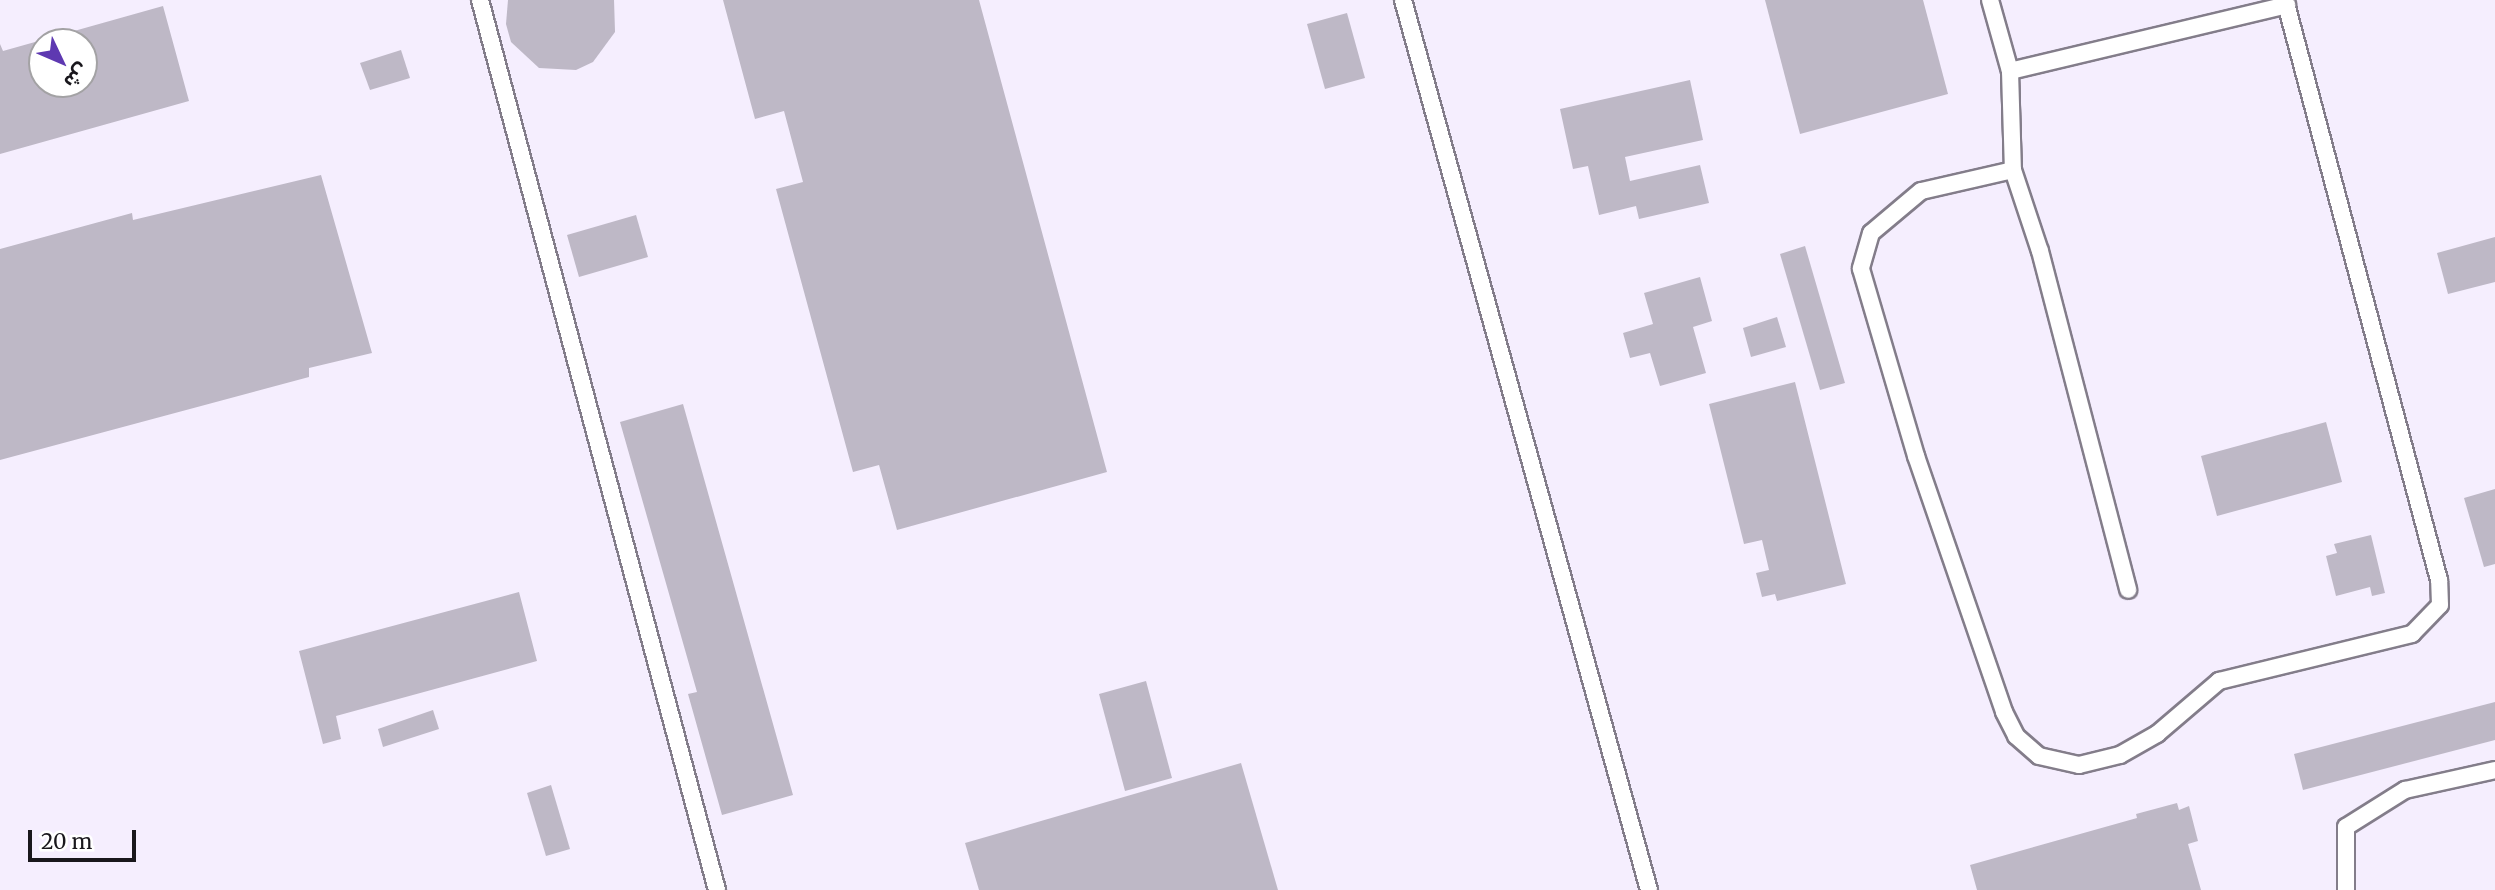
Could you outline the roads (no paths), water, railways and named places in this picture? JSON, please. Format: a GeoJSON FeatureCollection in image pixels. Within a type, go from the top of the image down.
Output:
{"type":"FeatureCollection","features":[{"type":"Feature","properties":{"kind":"lane"},"geometry":{"type":"LineString","coordinates":[[480,0],[717,890]]}},
{"type":"Feature","properties":{"kind":"lane"},"geometry":{"type":"LineString","coordinates":[[1403,0],[1649,890]]}},
{"type":"Feature","properties":{"kind":"lane"},"geometry":{"type":"LineString","coordinates":[[1990,0],[2010,71],[2013,170],[2040,251],[2128,590]]}},
{"type":"Feature","properties":{"kind":"lane"},"geometry":{"type":"LineString","coordinates":[[2010,71],[2286,3],[2439,580],[2440,604],[2412,634],[2219,681],[2157,734],[2120,755],[2079,765],[2039,756],[2016,736],[2004,712],[1916,456],[1861,269],[1871,233],[1921,191],[2013,170]]}},
{"type":"Feature","properties":{"kind":"lane"},"geometry":{"type":"LineString","coordinates":[[2346,890],[2346,827],[2405,790],[2495,770]]}}]}
